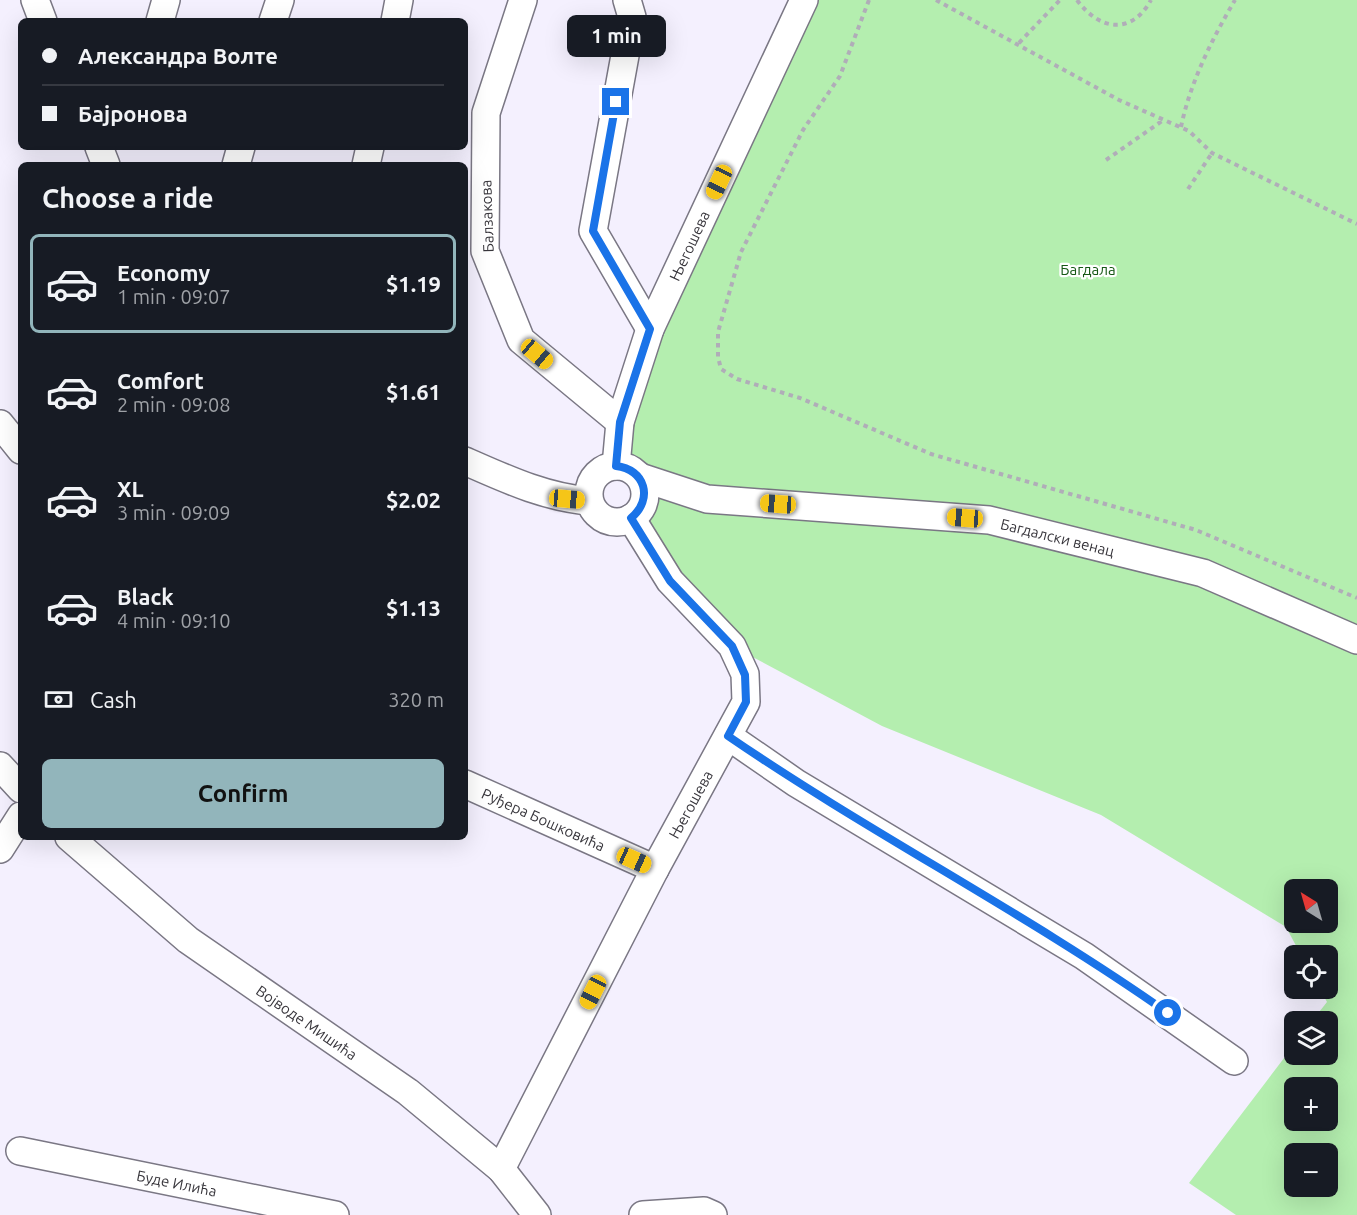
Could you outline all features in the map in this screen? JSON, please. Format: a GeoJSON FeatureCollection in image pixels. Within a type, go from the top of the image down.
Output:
{"type":"FeatureCollection","features":[{"type":"Feature","properties":{"kind":"street"},"geometry":{"type":"LineString","coordinates":[[161,18],[166,0]]}},
{"type":"Feature","properties":{"kind":"street"},"geometry":{"type":"LineString","coordinates":[[274,18],[280,0]]}},
{"type":"Feature","properties":{"kind":"street"},"geometry":{"type":"LineString","coordinates":[[396,18],[399,0]]}},
{"type":"Feature","properties":{"kind":"street","name":"Балзакова"},"geometry":{"type":"LineString","coordinates":[[523,0],[486,113],[485,251],[521,340],[620,422]]}},
{"type":"Feature","properties":{"kind":"street"},"geometry":{"type":"LineString","coordinates":[[627,0],[632,16],[593,231],[650,329]]}},
{"type":"Feature","properties":{"kind":"street","name":"Његошева"},"geometry":{"type":"LineString","coordinates":[[616,466],[620,422],[650,329],[804,0]]}},
{"type":"Feature","properties":{"kind":"street"},"geometry":{"type":"LineString","coordinates":[[0,424],[18,446]]}},
{"type":"Feature","properties":{"kind":"street"},"geometry":{"type":"LineString","coordinates":[[468,462],[525,488],[567,499],[589,501]]}},
{"type":"Feature","properties":{"kind":"street"},"geometry":{"type":"LineString","coordinates":[[616,466],[633,471],[640,477],[645,495],[638,512],[631,518],[613,522],[604,519],[589,501],[592,479],[606,467],[616,466]]}},
{"type":"Feature","properties":{"kind":"street","name":"Багдалски венац"},"geometry":{"type":"LineString","coordinates":[[640,477],[707,499],[989,520],[1203,573],[1357,640]]}},
{"type":"Feature","properties":{"kind":"street","name":"Његошева"},"geometry":{"type":"LineString","coordinates":[[501,1169],[655,869],[746,702],[745,675],[732,646],[670,581],[631,518]]}},
{"type":"Feature","properties":{"kind":"street"},"geometry":{"type":"LineString","coordinates":[[728,736],[796,783],[1084,956],[1234,1061]]}},
{"type":"Feature","properties":{"kind":"street"},"geometry":{"type":"LineString","coordinates":[[0,766],[18,786]]}},
{"type":"Feature","properties":{"kind":"street","name":"Руђера Бошковића"},"geometry":{"type":"LineString","coordinates":[[468,785],[655,869]]}},
{"type":"Feature","properties":{"kind":"street"},"geometry":{"type":"LineString","coordinates":[[0,849],[18,821]]}},
{"type":"Feature","properties":{"kind":"street","name":"Војводе Мишића"},"geometry":{"type":"LineString","coordinates":[[72,840],[188,939],[408,1092],[501,1169],[537,1215]]}},
{"type":"Feature","properties":{"kind":"street","name":"Буде Илића"},"geometry":{"type":"LineString","coordinates":[[20,1151],[335,1215]]}},
{"type":"Feature","properties":{"kind":"street"},"geometry":{"type":"LineString","coordinates":[[643,1215],[704,1211],[713,1215]]}},
{"type":"Feature","properties":{"kind":"path"},"geometry":{"type":"LineString","coordinates":[[869,0],[840,76],[803,130],[741,252],[718,332],[718,357],[721,369],[737,379],[800,398],[931,454],[1196,530],[1357,598]]}},
{"type":"Feature","properties":{"kind":"path"},"geometry":{"type":"LineString","coordinates":[[936,0],[1019,43],[1119,100],[1181,127],[1212,153],[1357,224]]}},
{"type":"Feature","properties":{"kind":"path"},"geometry":{"type":"LineString","coordinates":[[1019,43],[1060,0]]}},
{"type":"Feature","properties":{"kind":"path"},"geometry":{"type":"LineString","coordinates":[[1077,0],[1100,22],[1113,26],[1127,23],[1142,14],[1151,0]]}},
{"type":"Feature","properties":{"kind":"path"},"geometry":{"type":"LineString","coordinates":[[1181,127],[1184,109],[1212,43],[1235,0]]}},
{"type":"Feature","properties":{"kind":"path"},"geometry":{"type":"LineString","coordinates":[[1106,160],[1163,120]]}},
{"type":"Feature","properties":{"kind":"path"},"geometry":{"type":"LineString","coordinates":[[1188,189],[1212,153]]}},
{"type":"Feature","properties":{"kind":"green space","name":"Багдала"},"geometry":{"type":"Polygon","coordinates":[[[804,0],[1357,0],[1357,1215],[1236,1215],[1189,1183],[1284,1058],[1284,1065],[1338,1065],[1338,1011],[1320,1011],[1327,1002],[1325,999],[1338,999],[1338,945],[1296,945],[1289,933],[1338,933],[1338,879],[1284,879],[1284,926],[1101,815],[882,726],[732,646],[638,512],[643,499],[643,486],[637,475],[625,467],[620,422],[804,0]]]}},
{"type":"Feature","properties":{"kind":"route"},"geometry":{"type":"LineString","coordinates":[[616,102],[593,231],[650,329],[620,422],[616,466],[625,467],[640,477],[645,495],[643,504],[631,518],[670,581],[732,646],[745,675],[746,702],[728,736],[796,783],[992,899],[1084,956],[1168,1013]]}}]}
